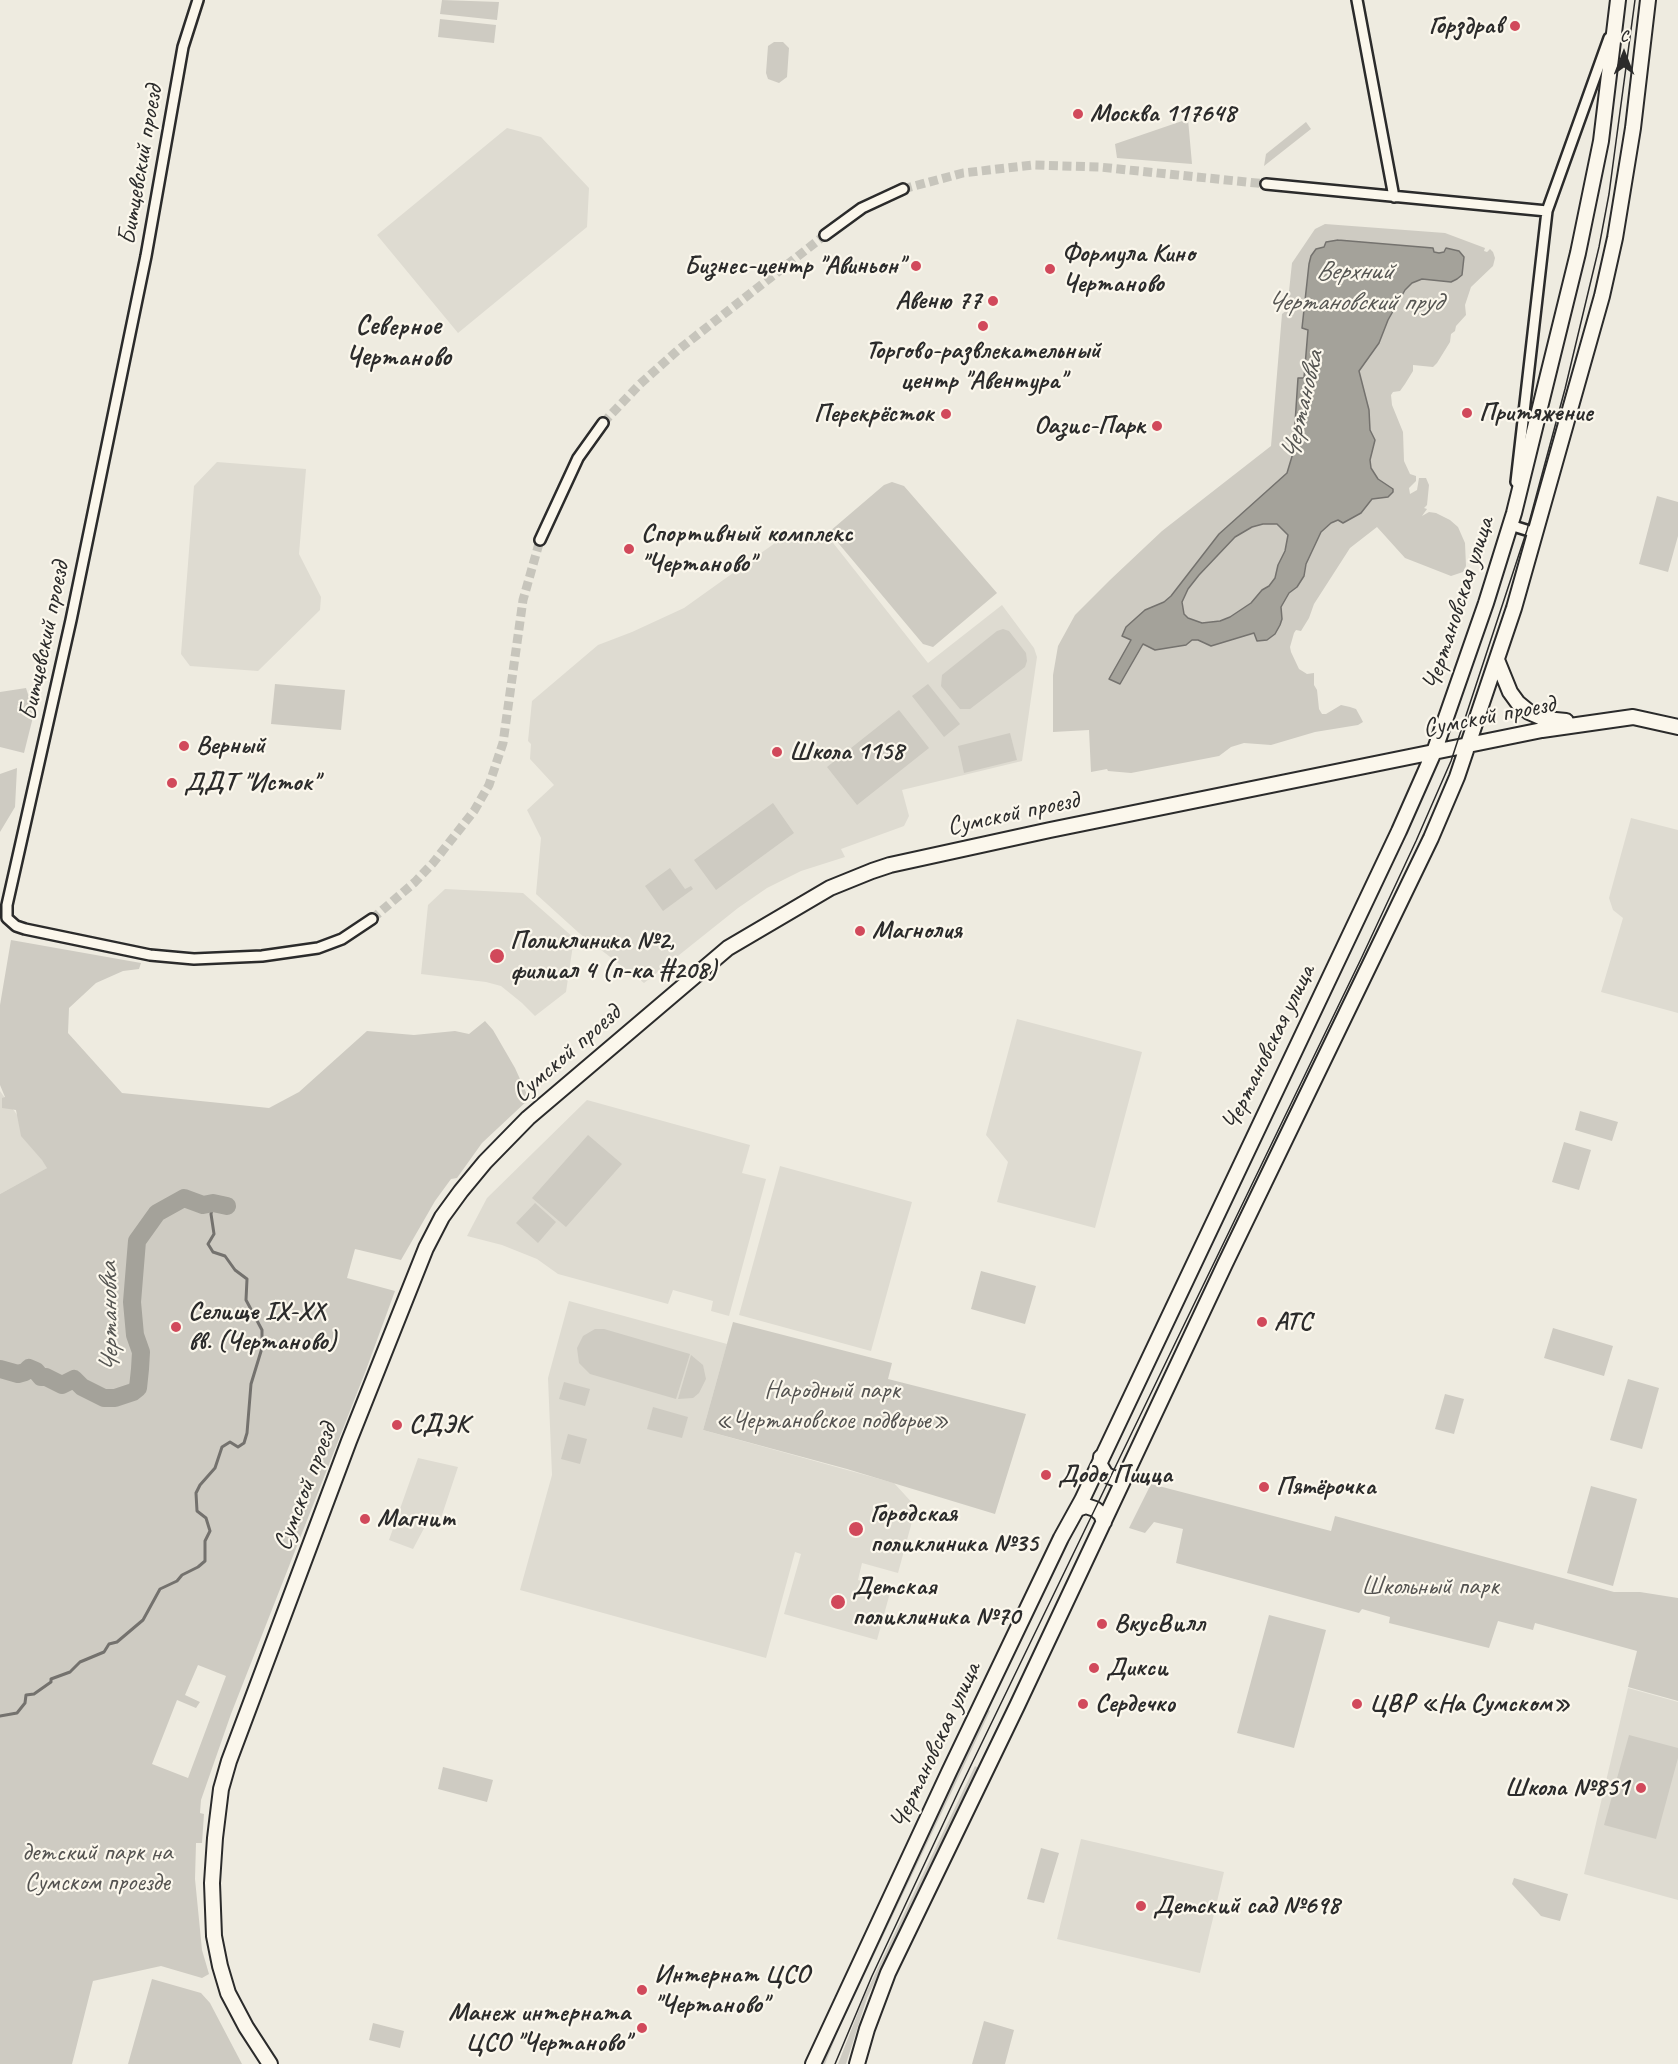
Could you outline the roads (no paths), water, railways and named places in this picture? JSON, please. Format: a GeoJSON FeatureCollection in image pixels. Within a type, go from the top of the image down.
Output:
{"type":"FeatureCollection","features":[{"type":"Feature","properties":{"kind":"main road","name":"Чертановская улица"},"geometry":{"type":"LineString","coordinates":[[813,2064],[949,1772],[1077,1509],[1399,831],[1434,752],[1466,665],[1512,519],[1576,264],[1594,184],[1618,0]]}},
{"type":"Feature","properties":{"kind":"main road","name":"Чертановская улица"},"geometry":{"type":"LineString","coordinates":[[857,2064],[867,2029],[888,1973],[1225,1264],[1431,838],[1468,745],[1536,533],[1602,296],[1615,238],[1633,128],[1648,0]]}},
{"type":"Feature","properties":{"kind":"main road"},"geometry":{"type":"LineString","coordinates":[[1497,660],[1510,692],[1529,712],[1545,719],[1558,721],[1598,721]]}},
{"type":"Feature","properties":{"kind":"main road","name":"Сумской проезд"},"geometry":{"type":"LineString","coordinates":[[270,2064],[228,1993],[214,1936],[212,1883],[221,1789],[237,1736],[349,1441],[426,1248],[442,1217],[485,1162],[528,1118],[728,948],[830,888],[872,871],[908,861],[1281,782],[1598,721],[1633,717],[1678,727]]}},
{"type":"Feature","properties":{"kind":"main road"},"geometry":{"type":"LineString","coordinates":[[1101,1457],[1101,1465],[1106,1475],[1116,1479],[1126,1475]]}},
{"type":"Feature","properties":{"kind":"main road"},"geometry":{"type":"LineString","coordinates":[[1077,1509],[1086,1506],[1095,1509],[1101,1514],[1104,1522]]}},
{"type":"Feature","properties":{"kind":"street","name":"Битцевский проезд"},"geometry":{"type":"LineString","coordinates":[[198,0],[183,48],[146,256],[7,918],[16,926],[25,929],[150,955],[195,959],[262,956],[318,948],[342,939],[372,919]]}},
{"type":"Feature","properties":{"kind":"street"},"geometry":{"type":"LineString","coordinates":[[1357,0],[1394,197]]}},
{"type":"Feature","properties":{"kind":"street"},"geometry":{"type":"LineString","coordinates":[[1536,533],[1512,519],[1547,211],[1617,19]]}},
{"type":"Feature","properties":{"kind":"street"},"geometry":{"type":"LineString","coordinates":[[1266,184],[1547,211]]}},
{"type":"Feature","properties":{"kind":"street"},"geometry":{"type":"LineString","coordinates":[[825,235],[862,208],[903,189]]}},
{"type":"Feature","properties":{"kind":"street"},"geometry":{"type":"LineString","coordinates":[[540,540],[578,458],[603,423]]}},
{"type":"Feature","properties":{"kind":"water","name":"Верхний Чертановский пруд"},"geometry":{"type":"Polygon","coordinates":[[[1338,240],[1433,248],[1434,252],[1439,253],[1444,252],[1446,248],[1459,251],[1464,257],[1462,275],[1457,279],[1451,282],[1422,279],[1412,283],[1405,290],[1388,320],[1379,343],[1359,371],[1369,410],[1370,430],[1375,440],[1370,460],[1371,468],[1378,479],[1393,489],[1393,492],[1388,497],[1372,499],[1361,513],[1343,523],[1338,520],[1331,523],[1321,532],[1306,564],[1304,576],[1297,587],[1289,593],[1281,607],[1280,625],[1275,634],[1267,640],[1257,641],[1254,633],[1211,646],[1198,640],[1192,640],[1186,645],[1155,650],[1143,644],[1120,684],[1109,679],[1131,640],[1122,636],[1126,627],[1145,610],[1164,602],[1171,596],[1219,534],[1287,473],[1293,453],[1298,378],[1304,378],[1308,330],[1302,328],[1309,264],[1316,249],[1324,247],[1326,242],[1338,240]],[[1277,524],[1252,527],[1235,537],[1199,575],[1188,589],[1182,602],[1184,614],[1188,618],[1202,623],[1220,621],[1251,603],[1262,590],[1269,586],[1275,578],[1288,535],[1277,524]]]}},
{"type":"Feature","properties":{"kind":"waterway","name":"Чертановка"},"geometry":{"type":"LineString","coordinates":[[0,1369],[18,1374],[29,1368],[41,1377],[62,1385],[74,1379],[82,1387],[104,1398],[115,1398],[133,1392],[138,1388],[141,1352],[135,1335],[132,1302],[137,1241],[157,1213],[184,1198],[203,1205],[213,1203],[227,1206]]}},
{"type":"Feature","properties":{"kind":"waterway"},"geometry":{"type":"LineString","coordinates":[[0,1716],[17,1713],[25,1703],[26,1695],[34,1694],[51,1682],[51,1679],[70,1672],[80,1662],[104,1652],[109,1644],[117,1642],[143,1620],[160,1589],[177,1581],[182,1575],[205,1561],[205,1541],[210,1531],[206,1518],[197,1511],[196,1493],[215,1468],[222,1447],[230,1442],[238,1447],[244,1443],[247,1433],[251,1384],[262,1348],[262,1330],[246,1300],[247,1279],[235,1270],[225,1256],[213,1252],[208,1244],[214,1234],[211,1214],[213,1203]]}},
{"type":"Feature","properties":{"kind":"tunnel"},"geometry":{"type":"LineString","coordinates":[[903,189],[963,173],[1033,165],[1099,167],[1266,184]]}},
{"type":"Feature","properties":{"kind":"tunnel"},"geometry":{"type":"LineString","coordinates":[[603,423],[640,384],[678,350],[825,235]]}},
{"type":"Feature","properties":{"kind":"tunnel"},"geometry":{"type":"LineString","coordinates":[[372,919],[415,882],[433,863],[474,811],[489,785],[503,743],[523,600],[540,540]]}},
{"type":"Feature","properties":{"kind":"tram line"},"geometry":{"type":"LineString","coordinates":[[835,2064],[872,1976],[960,1788],[1360,961],[1451,761],[1527,530],[1565,389],[1599,247],[1609,194],[1635,0]]}},
{"type":"Feature","properties":{"kind":"place","name":"Горздрав"},"geometry":{"type":"Point","coordinates":[1515,26]}},
{"type":"Feature","properties":{"kind":"place","name":"Москва 117648"},"geometry":{"type":"Point","coordinates":[1078,114]}},
{"type":"Feature","properties":{"kind":"place","name":"Бизнес-центр \"Авиньон\""},"geometry":{"type":"Point","coordinates":[916,266]}},
{"type":"Feature","properties":{"kind":"place","name":"Формула Кино Чертаново"},"geometry":{"type":"Point","coordinates":[1050,269]}},
{"type":"Feature","properties":{"kind":"place","name":"Авеню 77"},"geometry":{"type":"Point","coordinates":[993,301]}},
{"type":"Feature","properties":{"kind":"place","name":"Торгово-развлекательный центр \"Авентура\""},"geometry":{"type":"Point","coordinates":[983,326]}},
{"type":"Feature","properties":{"kind":"place","name":"Притяжение"},"geometry":{"type":"Point","coordinates":[1467,413]}},
{"type":"Feature","properties":{"kind":"place","name":"Перекрёсток"},"geometry":{"type":"Point","coordinates":[946,414]}},
{"type":"Feature","properties":{"kind":"place","name":"Оазис-Парк"},"geometry":{"type":"Point","coordinates":[1157,426]}},
{"type":"Feature","properties":{"kind":"place","name":"Спортивный комплекс \"Чертаново\""},"geometry":{"type":"Point","coordinates":[629,549]}},
{"type":"Feature","properties":{"kind":"place","name":"Верный"},"geometry":{"type":"Point","coordinates":[184,746]}},
{"type":"Feature","properties":{"kind":"place","name":"Школа 1158"},"geometry":{"type":"Point","coordinates":[777,752]}},
{"type":"Feature","properties":{"kind":"place","name":"ДДТ \"Исток\""},"geometry":{"type":"Point","coordinates":[172,783]}},
{"type":"Feature","properties":{"kind":"place","name":"Магнолия"},"geometry":{"type":"Point","coordinates":[860,931]}},
{"type":"Feature","properties":{"kind":"place","name":"Поликлиника №2, филиал 4 (п-ка #208)"},"geometry":{"type":"Point","coordinates":[497,956]}},
{"type":"Feature","properties":{"kind":"place","name":"АТС"},"geometry":{"type":"Point","coordinates":[1262,1322]}},
{"type":"Feature","properties":{"kind":"place","name":"Селище IX-XX вв. (Чертаново)"},"geometry":{"type":"Point","coordinates":[176,1327]}},
{"type":"Feature","properties":{"kind":"place","name":"СДЭК"},"geometry":{"type":"Point","coordinates":[397,1425]}},
{"type":"Feature","properties":{"kind":"place","name":"Додо Пицца"},"geometry":{"type":"Point","coordinates":[1046,1475]}},
{"type":"Feature","properties":{"kind":"place","name":"Пятёрочка"},"geometry":{"type":"Point","coordinates":[1264,1487]}},
{"type":"Feature","properties":{"kind":"place","name":"Магнит"},"geometry":{"type":"Point","coordinates":[365,1519]}},
{"type":"Feature","properties":{"kind":"place","name":"Городская поликлиника №35"},"geometry":{"type":"Point","coordinates":[856,1529]}},
{"type":"Feature","properties":{"kind":"place","name":"Детская поликлиника №70"},"geometry":{"type":"Point","coordinates":[838,1602]}},
{"type":"Feature","properties":{"kind":"place","name":"ВкусВилл"},"geometry":{"type":"Point","coordinates":[1102,1624]}},
{"type":"Feature","properties":{"kind":"place","name":"Дикси"},"geometry":{"type":"Point","coordinates":[1094,1668]}},
{"type":"Feature","properties":{"kind":"place","name":"Сердечко"},"geometry":{"type":"Point","coordinates":[1083,1704]}},
{"type":"Feature","properties":{"kind":"place","name":"ЦВР «На Сумском»"},"geometry":{"type":"Point","coordinates":[1357,1704]}},
{"type":"Feature","properties":{"kind":"place","name":"Школа №851"},"geometry":{"type":"Point","coordinates":[1641,1788]}},
{"type":"Feature","properties":{"kind":"place","name":"Детский сад №698"},"geometry":{"type":"Point","coordinates":[1141,1906]}},
{"type":"Feature","properties":{"kind":"place","name":"Интернат ЦСО \"Чертаново\""},"geometry":{"type":"Point","coordinates":[642,1990]}},
{"type":"Feature","properties":{"kind":"place","name":"Манеж интерната ЦСО \"Чертаново\""},"geometry":{"type":"Point","coordinates":[642,2028]}},
{"type":"Feature","properties":{"kind":"district","name":"Северное Чертаново"},"geometry":{"type":"Point","coordinates":[398,342]}},
{"type":"Feature","properties":{"kind":"park label","name":"Народный парк «Чертановское подворье»"},"geometry":{"type":"Point","coordinates":[832,1406]}},
{"type":"Feature","properties":{"kind":"park label","name":"Школьный парк"},"geometry":{"type":"Point","coordinates":[1430,1587]}},
{"type":"Feature","properties":{"kind":"park label","name":"детский парк на Сумском проезде"},"geometry":{"type":"Point","coordinates":[97,1868]}}]}
